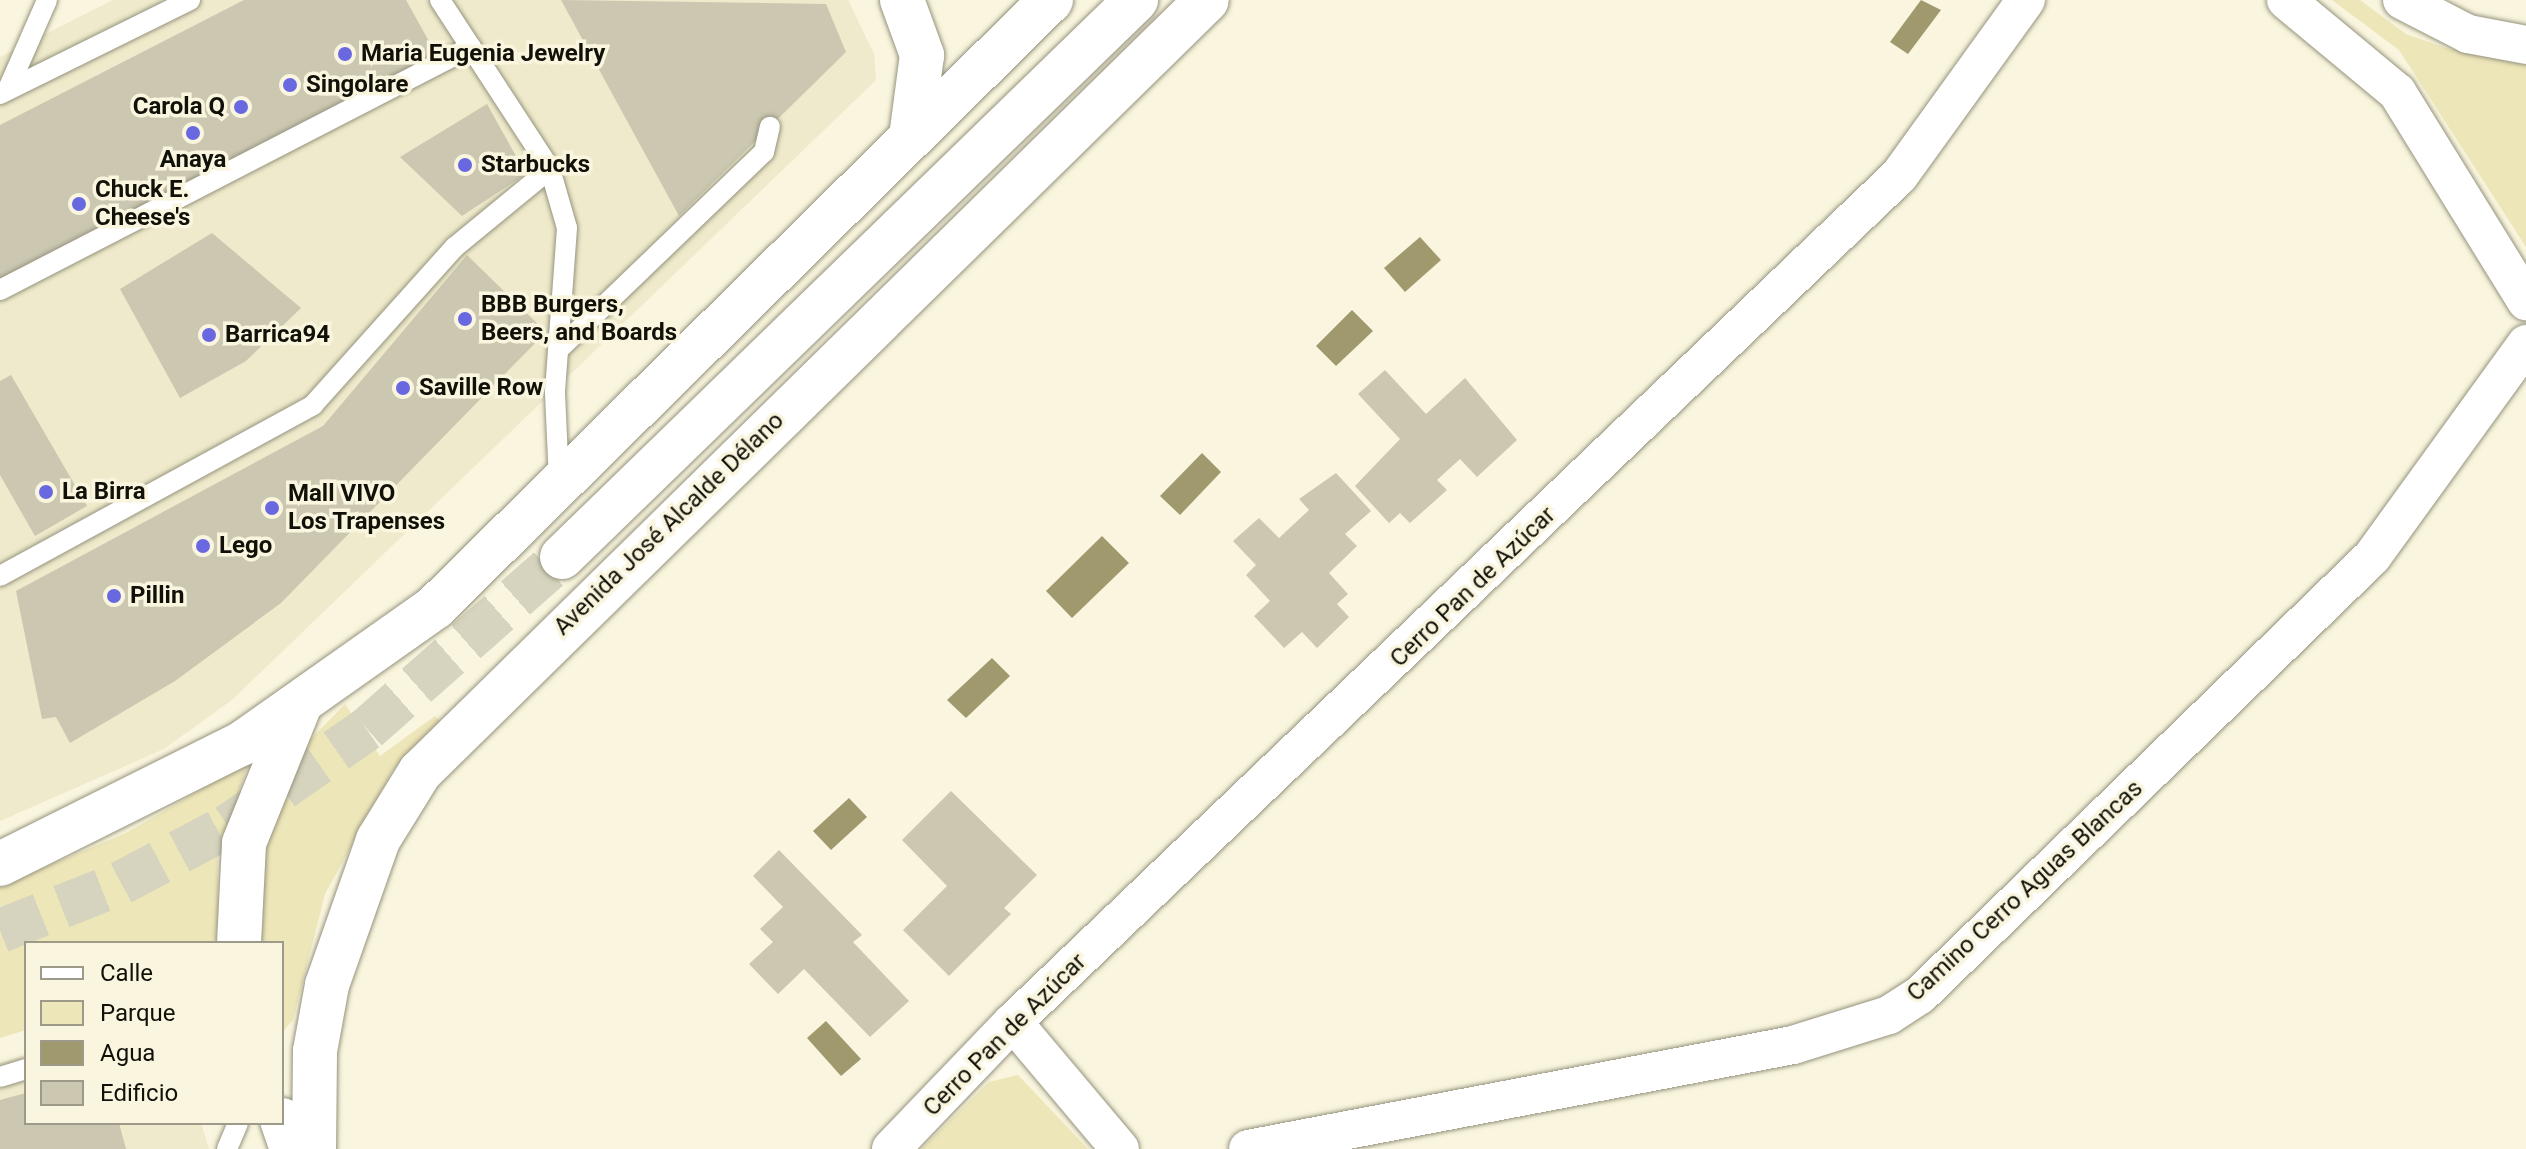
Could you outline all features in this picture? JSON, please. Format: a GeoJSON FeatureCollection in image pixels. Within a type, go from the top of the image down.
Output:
{"type":"FeatureCollection","features":[{"type":"Feature","properties":{"kind":"main road"},"geometry":{"type":"LineString","coordinates":[[902,0],[922,55],[911,137]]}},
{"type":"Feature","properties":{"kind":"main road"},"geometry":{"type":"LineString","coordinates":[[0,864],[181,778],[299,707],[435,607],[559,492],[1051,0]]}},
{"type":"Feature","properties":{"kind":"main road"},"geometry":{"type":"LineString","coordinates":[[562,557],[1136,0]]}},
{"type":"Feature","properties":{"kind":"main road","name":"Avenida José Alcalde Délano"},"geometry":{"type":"LineString","coordinates":[[314,1149],[315,1051],[330,971],[378,840],[420,772],[1207,0]]}},
{"type":"Feature","properties":{"kind":"main road"},"geometry":{"type":"LineString","coordinates":[[239,941],[244,843],[299,707]]}},
{"type":"Feature","properties":{"kind":"main road"},"geometry":{"type":"LineString","coordinates":[[284,1125],[292,1149]]}},
{"type":"Feature","properties":{"kind":"street","name":"Cerro Pan de Azúcar"},"geometry":{"type":"LineString","coordinates":[[891,1149],[1013,1022],[1899,176],[2026,0]]}},
{"type":"Feature","properties":{"kind":"street"},"geometry":{"type":"LineString","coordinates":[[2286,0],[2397,92],[2526,301]]}},
{"type":"Feature","properties":{"kind":"street"},"geometry":{"type":"LineString","coordinates":[[2402,0],[2468,34],[2526,45]]}},
{"type":"Feature","properties":{"kind":"street","name":"Camino Cerro Aguas Blancas"},"geometry":{"type":"LineString","coordinates":[[1248,1149],[1793,1045],[1889,1015],[1920,995],[2372,557],[2526,344]]}},
{"type":"Feature","properties":{"kind":"street"},"geometry":{"type":"LineString","coordinates":[[1013,1022],[1120,1149]]}},
{"type":"Feature","properties":{"kind":"lane"},"geometry":{"type":"LineString","coordinates":[[4,91],[47,0]]}},
{"type":"Feature","properties":{"kind":"lane"},"geometry":{"type":"LineString","coordinates":[[4,91],[190,0]]}},
{"type":"Feature","properties":{"kind":"lane"},"geometry":{"type":"LineString","coordinates":[[440,0],[550,169],[567,228],[558,350],[559,492]]}},
{"type":"Feature","properties":{"kind":"lane"},"geometry":{"type":"LineString","coordinates":[[0,290],[471,47]]}},
{"type":"Feature","properties":{"kind":"lane"},"geometry":{"type":"LineString","coordinates":[[558,350],[764,152],[770,127]]}},
{"type":"Feature","properties":{"kind":"lane"},"geometry":{"type":"LineString","coordinates":[[0,576],[313,405],[455,247],[550,169]]}},
{"type":"Feature","properties":{"kind":"lane"},"geometry":{"type":"LineString","coordinates":[[0,1077],[24,1070]]}},
{"type":"Feature","properties":{"kind":"lane"},"geometry":{"type":"LineString","coordinates":[[227,1149],[237,1125]]}},
{"type":"Feature","properties":{"kind":"shaded area"},"geometry":{"type":"Polygon","coordinates":[[[113,0],[848,0],[874,54],[876,80],[233,699],[164,749],[0,821],[0,57],[113,0]]]}},
{"type":"Feature","properties":{"kind":"shaded area"},"geometry":{"type":"Polygon","coordinates":[[[24,1056],[24,1125],[202,1125],[209,1149],[0,1149],[0,1063],[24,1056]]]}},
{"type":"Feature","properties":{"kind":"green space"},"geometry":{"type":"Polygon","coordinates":[[[2332,0],[2360,0],[2406,34],[2446,48],[2526,64],[2526,247],[2399,50],[2332,0]]]}},
{"type":"Feature","properties":{"kind":"green space"},"geometry":{"type":"Polygon","coordinates":[[[345,704],[380,756],[435,716],[441,722],[393,770],[325,894],[293,1020],[284,1030],[284,941],[253,941],[253,874],[305,745],[345,704]]]}},
{"type":"Feature","properties":{"kind":"green space"},"geometry":{"type":"Polygon","coordinates":[[[249,762],[217,854],[220,941],[24,941],[24,1031],[0,1038],[0,886],[126,833],[249,762]]]}},
{"type":"Feature","properties":{"kind":"green space"},"geometry":{"type":"Polygon","coordinates":[[[1018,1075],[1088,1149],[921,1149],[989,1082],[1018,1075]]]}},
{"type":"Feature","properties":{"kind":"water"},"geometry":{"type":"Polygon","coordinates":[[[1921,0],[1941,10],[1908,54],[1890,42],[1921,0]]]}},
{"type":"Feature","properties":{"kind":"water"},"geometry":{"type":"Polygon","coordinates":[[[1420,237],[1441,260],[1405,292],[1384,268],[1420,237]]]}},
{"type":"Feature","properties":{"kind":"water"},"geometry":{"type":"Polygon","coordinates":[[[1352,310],[1373,331],[1336,366],[1316,346],[1352,310]]]}},
{"type":"Feature","properties":{"kind":"water"},"geometry":{"type":"Polygon","coordinates":[[[1202,453],[1221,472],[1180,515],[1160,496],[1202,453]]]}},
{"type":"Feature","properties":{"kind":"water"},"geometry":{"type":"Polygon","coordinates":[[[1102,536],[1129,563],[1072,618],[1046,591],[1102,536]]]}},
{"type":"Feature","properties":{"kind":"water"},"geometry":{"type":"Polygon","coordinates":[[[992,658],[1010,676],[966,718],[947,700],[992,658]]]}},
{"type":"Feature","properties":{"kind":"water"},"geometry":{"type":"Polygon","coordinates":[[[849,798],[867,817],[831,850],[813,831],[849,798]]]}},
{"type":"Feature","properties":{"kind":"water"},"geometry":{"type":"Polygon","coordinates":[[[826,1021],[861,1059],[841,1076],[807,1038],[826,1021]]]}},
{"type":"Feature","properties":{"kind":"building"},"geometry":{"type":"Polygon","coordinates":[[[244,0],[406,0],[436,54],[0,280],[0,125],[244,0]]]}},
{"type":"Feature","properties":{"kind":"building"},"geometry":{"type":"Polygon","coordinates":[[[561,0],[826,4],[846,52],[679,216],[561,0]]]}},
{"type":"Feature","properties":{"kind":"building","name":"Starbucks"},"geometry":{"type":"Polygon","coordinates":[[[487,104],[526,174],[462,216],[400,157],[487,104]]]}},
{"type":"Feature","properties":{"kind":"building","name":"Barrica94"},"geometry":{"type":"Polygon","coordinates":[[[212,233],[301,308],[246,361],[180,398],[120,289],[212,233]]]}},
{"type":"Feature","properties":{"kind":"building","name":"Mall VIVO Los Trapenses"},"geometry":{"type":"Polygon","coordinates":[[[467,255],[546,332],[281,603],[175,681],[70,743],[56,717],[42,719],[16,591],[323,426],[467,255]]]}},
{"type":"Feature","properties":{"kind":"building"},"geometry":{"type":"Polygon","coordinates":[[[1385,370],[1426,414],[1465,378],[1517,440],[1477,477],[1460,459],[1437,480],[1447,490],[1410,523],[1400,513],[1389,523],[1355,486],[1400,439],[1358,394],[1385,370]]]}},
{"type":"Feature","properties":{"kind":"building"},"geometry":{"type":"Polygon","coordinates":[[[11,375],[87,506],[35,536],[0,475],[0,381],[11,375]]]}},
{"type":"Feature","properties":{"kind":"building"},"geometry":{"type":"Polygon","coordinates":[[[1336,473],[1371,511],[1345,534],[1357,546],[1329,573],[1348,594],[1337,604],[1349,617],[1317,648],[1302,632],[1284,648],[1254,616],[1270,601],[1246,575],[1256,565],[1233,541],[1259,518],[1279,538],[1309,510],[1299,499],[1336,473]]]}},
{"type":"Feature","properties":{"kind":"building"},"geometry":{"type":"Polygon","coordinates":[[[951,791],[1037,875],[1004,908],[1011,914],[949,976],[903,930],[947,886],[902,840],[951,791]]]}},
{"type":"Feature","properties":{"kind":"building"},"geometry":{"type":"Polygon","coordinates":[[[779,850],[862,935],[853,942],[909,1001],[870,1037],[804,969],[778,994],[749,964],[773,942],[760,929],[783,907],[753,876],[779,850]]]}},
{"type":"Feature","properties":{"kind":"building"},"geometry":{"type":"Polygon","coordinates":[[[24,1094],[24,1125],[120,1125],[126,1149],[0,1149],[0,1100],[24,1094]]]}},
{"type":"Feature","properties":{"kind":"tunnel"},"geometry":{"type":"LineString","coordinates":[[0,931],[121,883],[228,826],[367,729],[562,557]]}},
{"type":"Feature","properties":{"kind":"place","name":"Maria Eugenia Jewelry"},"geometry":{"type":"Point","coordinates":[345,54]}},
{"type":"Feature","properties":{"kind":"place","name":"Singolare"},"geometry":{"type":"Point","coordinates":[290,85]}},
{"type":"Feature","properties":{"kind":"place","name":"Carola Q"},"geometry":{"type":"Point","coordinates":[241,107]}},
{"type":"Feature","properties":{"kind":"place","name":"Anaya"},"geometry":{"type":"Point","coordinates":[193,133]}},
{"type":"Feature","properties":{"kind":"place","name":"Starbucks"},"geometry":{"type":"Point","coordinates":[465,165]}},
{"type":"Feature","properties":{"kind":"place","name":"Chuck E. Cheese's"},"geometry":{"type":"Point","coordinates":[79,204]}},
{"type":"Feature","properties":{"kind":"place","name":"BBB Burgers, Beers, and Boards"},"geometry":{"type":"Point","coordinates":[465,319]}},
{"type":"Feature","properties":{"kind":"place","name":"Barrica94"},"geometry":{"type":"Point","coordinates":[209,335]}},
{"type":"Feature","properties":{"kind":"place","name":"Saville Row"},"geometry":{"type":"Point","coordinates":[403,388]}},
{"type":"Feature","properties":{"kind":"place","name":"La Birra"},"geometry":{"type":"Point","coordinates":[46,492]}},
{"type":"Feature","properties":{"kind":"place","name":"Mall VIVO Los Trapenses"},"geometry":{"type":"Point","coordinates":[272,508]}},
{"type":"Feature","properties":{"kind":"place","name":"Lego"},"geometry":{"type":"Point","coordinates":[203,546]}},
{"type":"Feature","properties":{"kind":"place","name":"Pillin"},"geometry":{"type":"Point","coordinates":[114,596]}}]}
